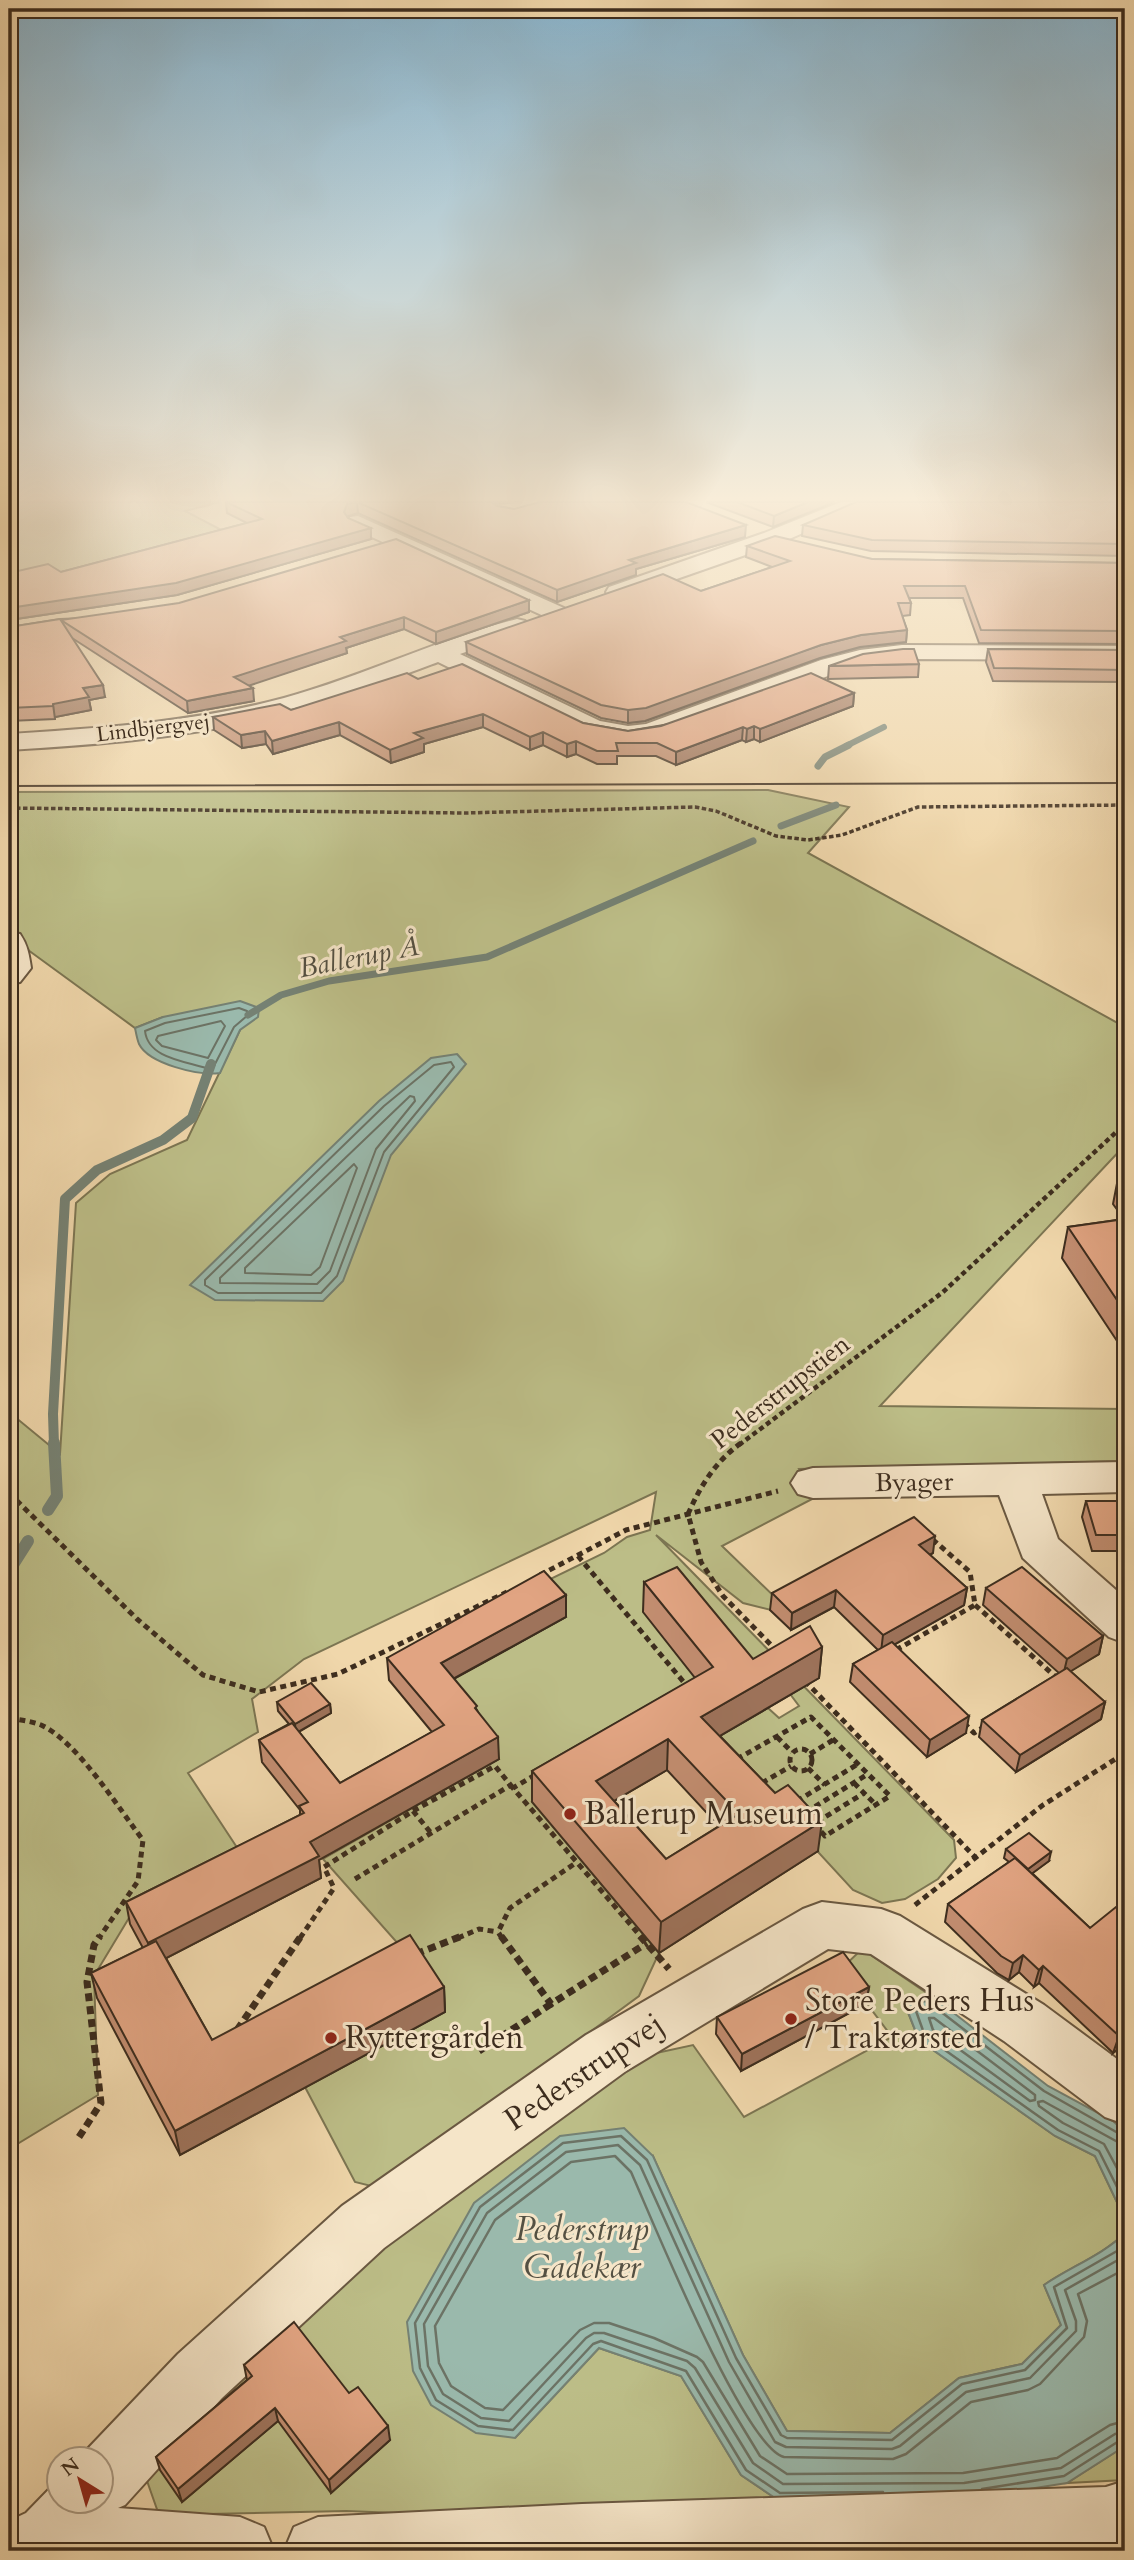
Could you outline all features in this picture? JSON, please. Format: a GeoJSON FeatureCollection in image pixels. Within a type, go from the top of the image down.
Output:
{"type":"FeatureCollection","features":[{"type":"Feature","properties":{"kind":"street","name":"Lindbjergvej"},"geometry":{"type":"LineString","coordinates":[[9,742],[106,735],[261,712],[309,699],[531,621]]}},
{"type":"Feature","properties":{"kind":"street"},"geometry":{"type":"LineString","coordinates":[[438,653],[593,728],[628,734],[651,731],[830,665],[860,657],[902,652],[1125,653]]}},
{"type":"Feature","properties":{"kind":"street"},"geometry":{"type":"LineString","coordinates":[[9,941],[13,949],[15,968],[9,975]]}},
{"type":"Feature","properties":{"kind":"street","name":"Byager"},"geometry":{"type":"LineString","coordinates":[[813,1483],[1125,1477]]}},
{"type":"Feature","properties":{"kind":"street"},"geometry":{"type":"LineString","coordinates":[[1016,1481],[1039,1547],[1125,1625]]}},
{"type":"Feature","properties":{"kind":"street","name":"Pederstrupvej"},"geometry":{"type":"LineString","coordinates":[[116,2467],[200,2376],[363,2227],[606,2053],[822,1925],[881,1933],[1024,2022],[1125,2098]]}},
{"type":"Feature","properties":{"kind":"street"},"geometry":{"type":"LineString","coordinates":[[318,2551],[582,2537],[1106,2520],[1125,2514]]}},
{"type":"Feature","properties":{"kind":"street"},"geometry":{"type":"LineString","coordinates":[[51,2530],[240,2551]]}},
{"type":"Feature","properties":{"kind":"path"},"geometry":{"type":"LineString","coordinates":[[9,808],[466,813],[665,806],[716,811],[776,836],[808,839],[842,835],[918,807],[1125,805]]}},
{"type":"Feature","properties":{"kind":"path","name":"Pederstrupstien"},"geometry":{"type":"LineString","coordinates":[[688,1514],[704,1480],[729,1452],[943,1292],[1125,1124]]}},
{"type":"Feature","properties":{"kind":"path"},"geometry":{"type":"LineString","coordinates":[[532,1580],[626,1531],[813,1483]]}},
{"type":"Feature","properties":{"kind":"path"},"geometry":{"type":"LineString","coordinates":[[9,1493],[137,1619],[203,1675],[259,1692],[338,1674],[520,1585]]}},
{"type":"Feature","properties":{"kind":"path"},"geometry":{"type":"LineString","coordinates":[[688,1514],[701,1562],[708,1573],[723,1595],[781,1656]]}},
{"type":"Feature","properties":{"kind":"path"},"geometry":{"type":"LineString","coordinates":[[922,1530],[971,1572],[975,1605],[1060,1680],[1049,1687]]}},
{"type":"Feature","properties":{"kind":"path"},"geometry":{"type":"LineString","coordinates":[[578,1556],[691,1690],[680,1697]]}},
{"type":"Feature","properties":{"kind":"path"},"geometry":{"type":"LineString","coordinates":[[900,1662],[891,1653],[975,1605]]}},
{"type":"Feature","properties":{"kind":"path"},"geometry":{"type":"LineString","coordinates":[[800,1676],[975,1857]]}},
{"type":"Feature","properties":{"kind":"path"},"geometry":{"type":"LineString","coordinates":[[956,1715],[974,1733],[996,1720]]}},
{"type":"Feature","properties":{"kind":"path"},"geometry":{"type":"LineString","coordinates":[[745,1767],[737,1759],[811,1717],[859,1764],[890,1796],[825,1836],[803,1813],[868,1774]]}},
{"type":"Feature","properties":{"kind":"path"},"geometry":{"type":"LineString","coordinates":[[9,1718],[44,1726],[54,1735],[99,1783],[143,1840],[138,1881],[94,1945],[87,1982],[101,2102],[79,2137]]}},
{"type":"Feature","properties":{"kind":"path"},"geometry":{"type":"LineString","coordinates":[[777,1737],[792,1752]]}},
{"type":"Feature","properties":{"kind":"path"},"geometry":{"type":"LineString","coordinates":[[810,1754],[834,1740]]}},
{"type":"Feature","properties":{"kind":"path"},"geometry":{"type":"LineString","coordinates":[[804,1750],[810,1754],[813,1763],[801,1770],[791,1766],[788,1757],[792,1752],[804,1750]]}},
{"type":"Feature","properties":{"kind":"path"},"geometry":{"type":"LineString","coordinates":[[881,1933],[975,1857],[1087,1774],[1125,1753]]}},
{"type":"Feature","properties":{"kind":"path"},"geometry":{"type":"LineString","coordinates":[[785,1808],[859,1764]]}},
{"type":"Feature","properties":{"kind":"path"},"geometry":{"type":"LineString","coordinates":[[237,2030],[334,1888],[324,1867],[412,1811],[495,1766],[695,1999]]}},
{"type":"Feature","properties":{"kind":"path"},"geometry":{"type":"LineString","coordinates":[[761,1784],[791,1766]]}},
{"type":"Feature","properties":{"kind":"path"},"geometry":{"type":"LineString","coordinates":[[808,1768],[825,1785]]}},
{"type":"Feature","properties":{"kind":"path"},"geometry":{"type":"LineString","coordinates":[[355,1879],[512,1786],[541,1772]]}},
{"type":"Feature","properties":{"kind":"path"},"geometry":{"type":"LineString","coordinates":[[753,1775],[769,1792]]}},
{"type":"Feature","properties":{"kind":"path"},"geometry":{"type":"LineString","coordinates":[[854,1783],[876,1805]]}},
{"type":"Feature","properties":{"kind":"path"},"geometry":{"type":"LineString","coordinates":[[814,1824],[864,1793]]}},
{"type":"Feature","properties":{"kind":"path"},"geometry":{"type":"LineString","coordinates":[[412,1811],[431,1833]]}},
{"type":"Feature","properties":{"kind":"path"},"geometry":{"type":"LineString","coordinates":[[498,1932],[510,1908],[578,1862]]}},
{"type":"Feature","properties":{"kind":"path"},"geometry":{"type":"LineString","coordinates":[[409,1956],[479,1929],[498,1932],[551,2004]]}},
{"type":"Feature","properties":{"kind":"path"},"geometry":{"type":"LineString","coordinates":[[479,2051],[647,1944]]}},
{"type":"Feature","properties":{"kind":"green space"},"geometry":{"type":"Polygon","coordinates":[[[768,790],[849,807],[808,853],[1125,1027],[1125,1145],[880,1406],[1125,1409],[1125,1461],[799,1469],[814,1498],[722,1546],[782,1604],[771,1610],[743,1603],[656,1535],[954,1840],[956,1858],[938,1879],[905,1899],[882,1903],[853,1890],[785,1816],[699,1748],[768,1708],[779,1718],[799,1706],[790,1694],[532,1802],[659,1953],[639,1996],[495,2102],[387,2190],[355,2182],[305,2087],[409,1956],[323,1859],[498,1759],[442,1685],[566,1617],[536,1586],[604,1553],[627,1537],[650,1530],[656,1492],[304,1659],[252,1699],[258,1732],[188,1773],[238,1849],[144,1893],[94,1976],[98,2095],[9,2149],[9,1412],[60,1454],[76,1203],[110,1174],[187,1140],[240,1030],[163,1017],[135,1028],[13,939],[9,950],[9,792],[768,790]]]}},
{"type":"Feature","properties":{"kind":"green space"},"geometry":{"type":"Polygon","coordinates":[[[862,1949],[937,2000],[905,2005],[919,2040],[1055,2136],[1095,2156],[1125,2219],[1125,2233],[1116,2241],[1044,2285],[1061,2325],[1022,2364],[959,2378],[890,2433],[787,2431],[743,2355],[653,2156],[515,2438],[599,2348],[681,2376],[741,2475],[778,2500],[475,2516],[346,2511],[159,2515],[146,2478],[341,2276],[638,2057],[693,2045],[744,2117],[892,2037],[841,1969],[862,1949]]]}},
{"type":"Feature","properties":{"kind":"green space"},"geometry":{"type":"Polygon","coordinates":[[[1125,2446],[1125,2480],[1067,2483],[1125,2446]]]}},
{"type":"Feature","properties":{"kind":"water"},"geometry":{"type":"Polygon","coordinates":[[[240,1001],[259,1008],[258,1017],[240,1030],[220,1073],[200,1073],[163,1063],[144,1051],[139,1044],[135,1028],[163,1017],[240,1001]]]}},
{"type":"Feature","properties":{"kind":"water"},"geometry":{"type":"Polygon","coordinates":[[[457,1054],[466,1064],[391,1155],[343,1281],[323,1301],[215,1300],[190,1285],[379,1101],[431,1058],[457,1054]]]}},
{"type":"Feature","properties":{"kind":"water"},"geometry":{"type":"Polygon","coordinates":[[[937,2000],[1048,2086],[1113,2121],[1125,2132],[1125,2219],[1095,2156],[1055,2136],[919,2040],[905,2004],[937,2000]]]}},
{"type":"Feature","properties":{"kind":"water","name":"Pederstrup Gadekær"},"geometry":{"type":"Polygon","coordinates":[[[624,2128],[653,2156],[743,2355],[787,2431],[890,2433],[959,2378],[1022,2364],[1061,2325],[1044,2285],[1107,2248],[1125,2233],[1125,2446],[1067,2483],[965,2499],[778,2500],[741,2475],[681,2376],[599,2348],[515,2438],[476,2433],[431,2405],[413,2371],[407,2322],[474,2203],[560,2136],[624,2128]]]}},
{"type":"Feature","properties":{"kind":"building"},"geometry":{"type":"Polygon","coordinates":[[[62,621],[103,685],[83,688],[89,697],[53,706],[9,708],[9,627],[62,621]]]}},
{"type":"Feature","properties":{"kind":"building"},"geometry":{"type":"Polygon","coordinates":[[[63,621],[390,621],[340,637],[346,641],[234,677],[253,688],[187,701],[63,621]]]}},
{"type":"Feature","properties":{"kind":"building"},"geometry":{"type":"Polygon","coordinates":[[[414,621],[467,621],[436,632],[414,621]]]}},
{"type":"Feature","properties":{"kind":"building"},"geometry":{"type":"Polygon","coordinates":[[[525,621],[904,621],[907,630],[861,635],[821,645],[646,708],[628,710],[601,705],[466,642],[525,621]]]}},
{"type":"Feature","properties":{"kind":"building"},"geometry":{"type":"Polygon","coordinates":[[[978,621],[1125,621],[1125,631],[981,630],[978,621]]]}},
{"type":"Feature","properties":{"kind":"building"},"geometry":{"type":"Polygon","coordinates":[[[914,649],[919,664],[829,666],[863,654],[914,649]]]}},
{"type":"Feature","properties":{"kind":"building"},"geometry":{"type":"Polygon","coordinates":[[[988,649],[1125,650],[1125,670],[994,668],[988,649]]]}},
{"type":"Feature","properties":{"kind":"building"},"geometry":{"type":"Polygon","coordinates":[[[462,664],[583,723],[628,731],[661,726],[811,673],[854,693],[760,729],[754,726],[747,729],[743,727],[676,752],[657,743],[616,743],[618,751],[597,751],[576,741],[567,744],[543,732],[530,737],[483,714],[414,733],[423,738],[390,750],[339,722],[272,741],[265,731],[241,735],[213,717],[280,704],[291,710],[407,673],[418,679],[462,664]]]}},
{"type":"Feature","properties":{"kind":"building"},"geometry":{"type":"Polygon","coordinates":[[[1125,1219],[1125,1312],[1068,1227],[1125,1219]]]}},
{"type":"Feature","properties":{"kind":"building"},"geometry":{"type":"Polygon","coordinates":[[[1086,1501],[1125,1501],[1125,1535],[1096,1535],[1086,1501]]]}},
{"type":"Feature","properties":{"kind":"building"},"geometry":{"type":"Polygon","coordinates":[[[914,1517],[935,1536],[919,1545],[967,1588],[883,1635],[836,1590],[792,1613],[772,1593],[914,1517]]]}},
{"type":"Feature","properties":{"kind":"building"},"geometry":{"type":"Polygon","coordinates":[[[677,1567],[753,1659],[810,1626],[822,1647],[701,1717],[775,1793],[788,1785],[822,1821],[661,1922],[532,1771],[713,1667],[644,1582],[677,1567]],[[668,1739],[596,1781],[666,1859],[739,1814],[668,1739]]]}},
{"type":"Feature","properties":{"kind":"building"},"geometry":{"type":"Polygon","coordinates":[[[1022,1567],[1103,1636],[1067,1659],[986,1588],[1022,1567]]]}},
{"type":"Feature","properties":{"kind":"building"},"geometry":{"type":"Polygon","coordinates":[[[544,1571],[566,1595],[441,1663],[477,1706],[475,1708],[498,1737],[310,1842],[319,1856],[148,1943],[126,1902],[304,1813],[299,1806],[308,1802],[259,1740],[292,1723],[340,1783],[444,1725],[387,1658],[544,1571]]]}},
{"type":"Feature","properties":{"kind":"building"},"geometry":{"type":"Polygon","coordinates":[[[892,1642],[969,1716],[930,1740],[853,1664],[892,1642]]]}},
{"type":"Feature","properties":{"kind":"building"},"geometry":{"type":"Polygon","coordinates":[[[1067,1668],[1105,1702],[1020,1755],[982,1720],[1067,1668]]]}},
{"type":"Feature","properties":{"kind":"building"},"geometry":{"type":"Polygon","coordinates":[[[311,1683],[330,1704],[295,1724],[277,1702],[311,1683]]]}},
{"type":"Feature","properties":{"kind":"building"},"geometry":{"type":"Polygon","coordinates":[[[1029,1833],[1051,1852],[1028,1869],[1006,1849],[1029,1833]]]}},
{"type":"Feature","properties":{"kind":"building"},"geometry":{"type":"Polygon","coordinates":[[[1015,1858],[1090,1928],[1116,1907],[1125,1916],[1125,2031],[1119,2036],[1043,1966],[1039,1970],[1023,1955],[1013,1963],[1001,1956],[948,1904],[1015,1858]]]}},
{"type":"Feature","properties":{"kind":"building","name":"Ryttergården"},"geometry":{"type":"Polygon","coordinates":[[[410,1935],[444,1987],[175,2131],[91,1973],[156,1941],[212,2040],[410,1935]]]}},
{"type":"Feature","properties":{"kind":"building","name":"Store Peders Hus / Traktørsted"},"geometry":{"type":"Polygon","coordinates":[[[843,1952],[869,1987],[742,2054],[717,2017],[843,1952]]]}},
{"type":"Feature","properties":{"kind":"building"},"geometry":{"type":"Polygon","coordinates":[[[294,2322],[349,2393],[358,2387],[388,2426],[329,2480],[275,2408],[178,2489],[156,2457],[252,2376],[244,2365],[294,2322]]]}},
{"type":"Feature","properties":{"kind":"waterway","name":"Ballerup Å"},"geometry":{"type":"LineString","coordinates":[[846,746],[884,727]]}},
{"type":"Feature","properties":{"kind":"waterway","name":"Ballerup Å"},"geometry":{"type":"LineString","coordinates":[[818,766],[825,757],[849,745]]}},
{"type":"Feature","properties":{"kind":"waterway"},"geometry":{"type":"LineString","coordinates":[[781,826],[836,805]]}},
{"type":"Feature","properties":{"kind":"waterway","name":"Ballerup Å"},"geometry":{"type":"LineString","coordinates":[[248,1015],[281,995],[329,981],[487,957],[753,841]]}},
{"type":"Feature","properties":{"kind":"waterway","name":"Ballerup Å"},"geometry":{"type":"LineString","coordinates":[[54,1445],[53,1414],[65,1199],[97,1170],[163,1140],[192,1118],[211,1064]]}},
{"type":"Feature","properties":{"kind":"waterway","name":"Ballerup Å"},"geometry":{"type":"LineString","coordinates":[[48,1510],[57,1496],[54,1443]]}},
{"type":"Feature","properties":{"kind":"waterway","name":"Ballerup Å"},"geometry":{"type":"LineString","coordinates":[[9,1571],[28,1541]]}},
{"type":"Feature","properties":{"kind":"tram line"},"geometry":{"type":"LineString","coordinates":[[9,786],[1125,783]]}},
{"type":"Feature","properties":{"kind":"place","name":"Ballerup Museum"},"geometry":{"type":"Point","coordinates":[570,1814]}},
{"type":"Feature","properties":{"kind":"place","name":"Store Peders Hus / Traktørsted"},"geometry":{"type":"Point","coordinates":[791,2019]}},
{"type":"Feature","properties":{"kind":"place","name":"Ryttergården"},"geometry":{"type":"Point","coordinates":[331,2038]}}]}
